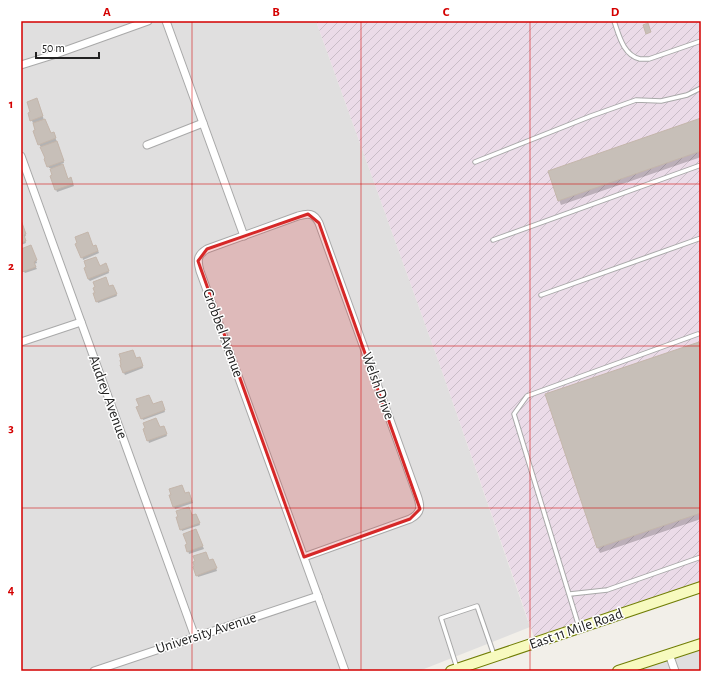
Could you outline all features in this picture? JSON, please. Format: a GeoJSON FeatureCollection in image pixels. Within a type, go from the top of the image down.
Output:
{"type":"FeatureCollection","features":[{"type":"Feature","properties":{"kind":"main road","name":"East 11 Mile Road"},"geometry":{"type":"LineString","coordinates":[[454,670],[701,587]]}},
{"type":"Feature","properties":{"kind":"main road"},"geometry":{"type":"LineString","coordinates":[[618,671],[701,644]]}},
{"type":"Feature","properties":{"kind":"street"},"geometry":{"type":"LineString","coordinates":[[21,65],[148,21]]}},
{"type":"Feature","properties":{"kind":"street"},"geometry":{"type":"LineString","coordinates":[[166,21],[244,236]]}},
{"type":"Feature","properties":{"kind":"street"},"geometry":{"type":"LineString","coordinates":[[147,145],[203,124]]}},
{"type":"Feature","properties":{"kind":"street","name":"Audrey Avenue"},"geometry":{"type":"LineString","coordinates":[[21,156],[195,637]]}},
{"type":"Feature","properties":{"kind":"street","name":"Welsh Drive"},"geometry":{"type":"LineString","coordinates":[[244,236],[304,214],[308,214],[316,218],[420,503],[419,511],[410,519],[304,557]]}},
{"type":"Feature","properties":{"kind":"street","name":"Grobbel Avenue"},"geometry":{"type":"LineString","coordinates":[[244,236],[204,251],[199,256],[198,265],[345,671]]}},
{"type":"Feature","properties":{"kind":"street"},"geometry":{"type":"LineString","coordinates":[[21,342],[81,322]]}},
{"type":"Feature","properties":{"kind":"street","name":"University Avenue"},"geometry":{"type":"LineString","coordinates":[[94,671],[318,596]]}},
{"type":"Feature","properties":{"kind":"street"},"geometry":{"type":"LineString","coordinates":[[669,654],[675,671]]}},
{"type":"Feature","properties":{"kind":"lane"},"geometry":{"type":"LineString","coordinates":[[614,21],[624,48],[634,57],[640,59],[649,59],[701,41]]}},
{"type":"Feature","properties":{"kind":"lane"},"geometry":{"type":"LineString","coordinates":[[475,162],[591,116],[636,100],[661,101],[687,95],[701,88]]}},
{"type":"Feature","properties":{"kind":"lane"},"geometry":{"type":"LineString","coordinates":[[493,240],[701,165]]}},
{"type":"Feature","properties":{"kind":"lane"},"geometry":{"type":"LineString","coordinates":[[541,295],[701,238]]}},
{"type":"Feature","properties":{"kind":"lane"},"geometry":{"type":"LineString","coordinates":[[579,628],[570,594],[514,414],[527,396],[698,334]]}},
{"type":"Feature","properties":{"kind":"lane"},"geometry":{"type":"LineString","coordinates":[[570,594],[607,590],[701,557]]}},
{"type":"Feature","properties":{"kind":"lane"},"geometry":{"type":"LineString","coordinates":[[454,670],[441,618],[477,606],[494,656]]}},
{"type":"Feature","properties":{"kind":"highlighted area"},"geometry":{"type":"Polygon","coordinates":[[[308,214],[319,223],[420,509],[410,519],[304,557],[198,261],[207,249],[308,214]]]}},
{"type":"Feature","properties":{"kind":"shaded area"},"geometry":{"type":"Polygon","coordinates":[[[21,21],[316,21],[442,371],[530,627],[419,671],[21,671],[21,21]]]}},
{"type":"Feature","properties":{"kind":"shaded area"},"geometry":{"type":"Polygon","coordinates":[[[316,21],[701,21],[701,581],[534,637],[442,371],[316,21]]]}},
{"type":"Feature","properties":{"kind":"shaded area"},"geometry":{"type":"Polygon","coordinates":[[[701,647],[701,671],[631,671],[701,647]]]}},
{"type":"Feature","properties":{"kind":"building"},"geometry":{"type":"Polygon","coordinates":[[[648,23],[651,32],[646,34],[643,25],[648,23]]]}},
{"type":"Feature","properties":{"kind":"building"},"geometry":{"type":"Polygon","coordinates":[[[37,98],[43,116],[30,121],[28,113],[30,112],[27,102],[37,98]]]}},
{"type":"Feature","properties":{"kind":"building"},"geometry":{"type":"Polygon","coordinates":[[[701,118],[701,151],[558,201],[548,171],[701,118]]]}},
{"type":"Feature","properties":{"kind":"building"},"geometry":{"type":"Polygon","coordinates":[[[45,119],[51,133],[54,132],[56,138],[38,145],[33,131],[35,130],[33,123],[45,119]]]}},
{"type":"Feature","properties":{"kind":"building"},"geometry":{"type":"Polygon","coordinates":[[[57,141],[64,161],[47,167],[40,147],[57,141]]]}},
{"type":"Feature","properties":{"kind":"building"},"geometry":{"type":"Polygon","coordinates":[[[63,164],[68,179],[71,177],[73,184],[55,190],[50,176],[52,175],[50,169],[63,164]]]}},
{"type":"Feature","properties":{"kind":"building"},"geometry":{"type":"Polygon","coordinates":[[[21,220],[26,234],[24,235],[26,241],[21,243],[21,220]]]}},
{"type":"Feature","properties":{"kind":"building"},"geometry":{"type":"Polygon","coordinates":[[[88,232],[93,246],[96,245],[98,251],[81,258],[75,244],[77,243],[75,237],[88,232]]]}},
{"type":"Feature","properties":{"kind":"building"},"geometry":{"type":"Polygon","coordinates":[[[31,245],[37,260],[34,262],[36,267],[22,272],[21,249],[31,245]]]}},
{"type":"Feature","properties":{"kind":"building"},"geometry":{"type":"Polygon","coordinates":[[[96,257],[100,266],[106,263],[109,271],[88,279],[84,268],[86,267],[84,261],[96,257]]]}},
{"type":"Feature","properties":{"kind":"building"},"geometry":{"type":"Polygon","coordinates":[[[106,277],[109,286],[113,285],[117,294],[96,302],[93,293],[95,293],[93,288],[95,287],[93,282],[106,277]]]}},
{"type":"Feature","properties":{"kind":"building"},"geometry":{"type":"Polygon","coordinates":[[[699,342],[701,348],[701,513],[597,548],[545,394],[699,342]]]}},
{"type":"Feature","properties":{"kind":"building"},"geometry":{"type":"Polygon","coordinates":[[[133,350],[136,358],[140,357],[143,366],[123,373],[120,365],[121,360],[119,354],[133,350]]]}},
{"type":"Feature","properties":{"kind":"building"},"geometry":{"type":"Polygon","coordinates":[[[149,395],[153,404],[162,401],[165,410],[141,419],[136,407],[139,406],[136,399],[149,395]]]}},
{"type":"Feature","properties":{"kind":"building"},"geometry":{"type":"Polygon","coordinates":[[[156,418],[160,427],[164,426],[167,434],[147,441],[143,429],[145,428],[143,423],[156,418]]]}},
{"type":"Feature","properties":{"kind":"building"},"geometry":{"type":"Polygon","coordinates":[[[182,485],[185,493],[189,492],[192,501],[173,507],[169,495],[171,495],[169,489],[182,485]]]}},
{"type":"Feature","properties":{"kind":"building"},"geometry":{"type":"Polygon","coordinates":[[[189,507],[192,515],[196,514],[200,523],[180,530],[176,517],[178,517],[176,511],[189,507]]]}},
{"type":"Feature","properties":{"kind":"building"},"geometry":{"type":"Polygon","coordinates":[[[196,529],[203,546],[187,552],[185,545],[187,544],[183,534],[196,529]]]}},
{"type":"Feature","properties":{"kind":"building"},"geometry":{"type":"Polygon","coordinates":[[[206,552],[209,560],[213,559],[217,568],[196,576],[193,567],[193,562],[195,561],[193,556],[206,552]]]}}]}
